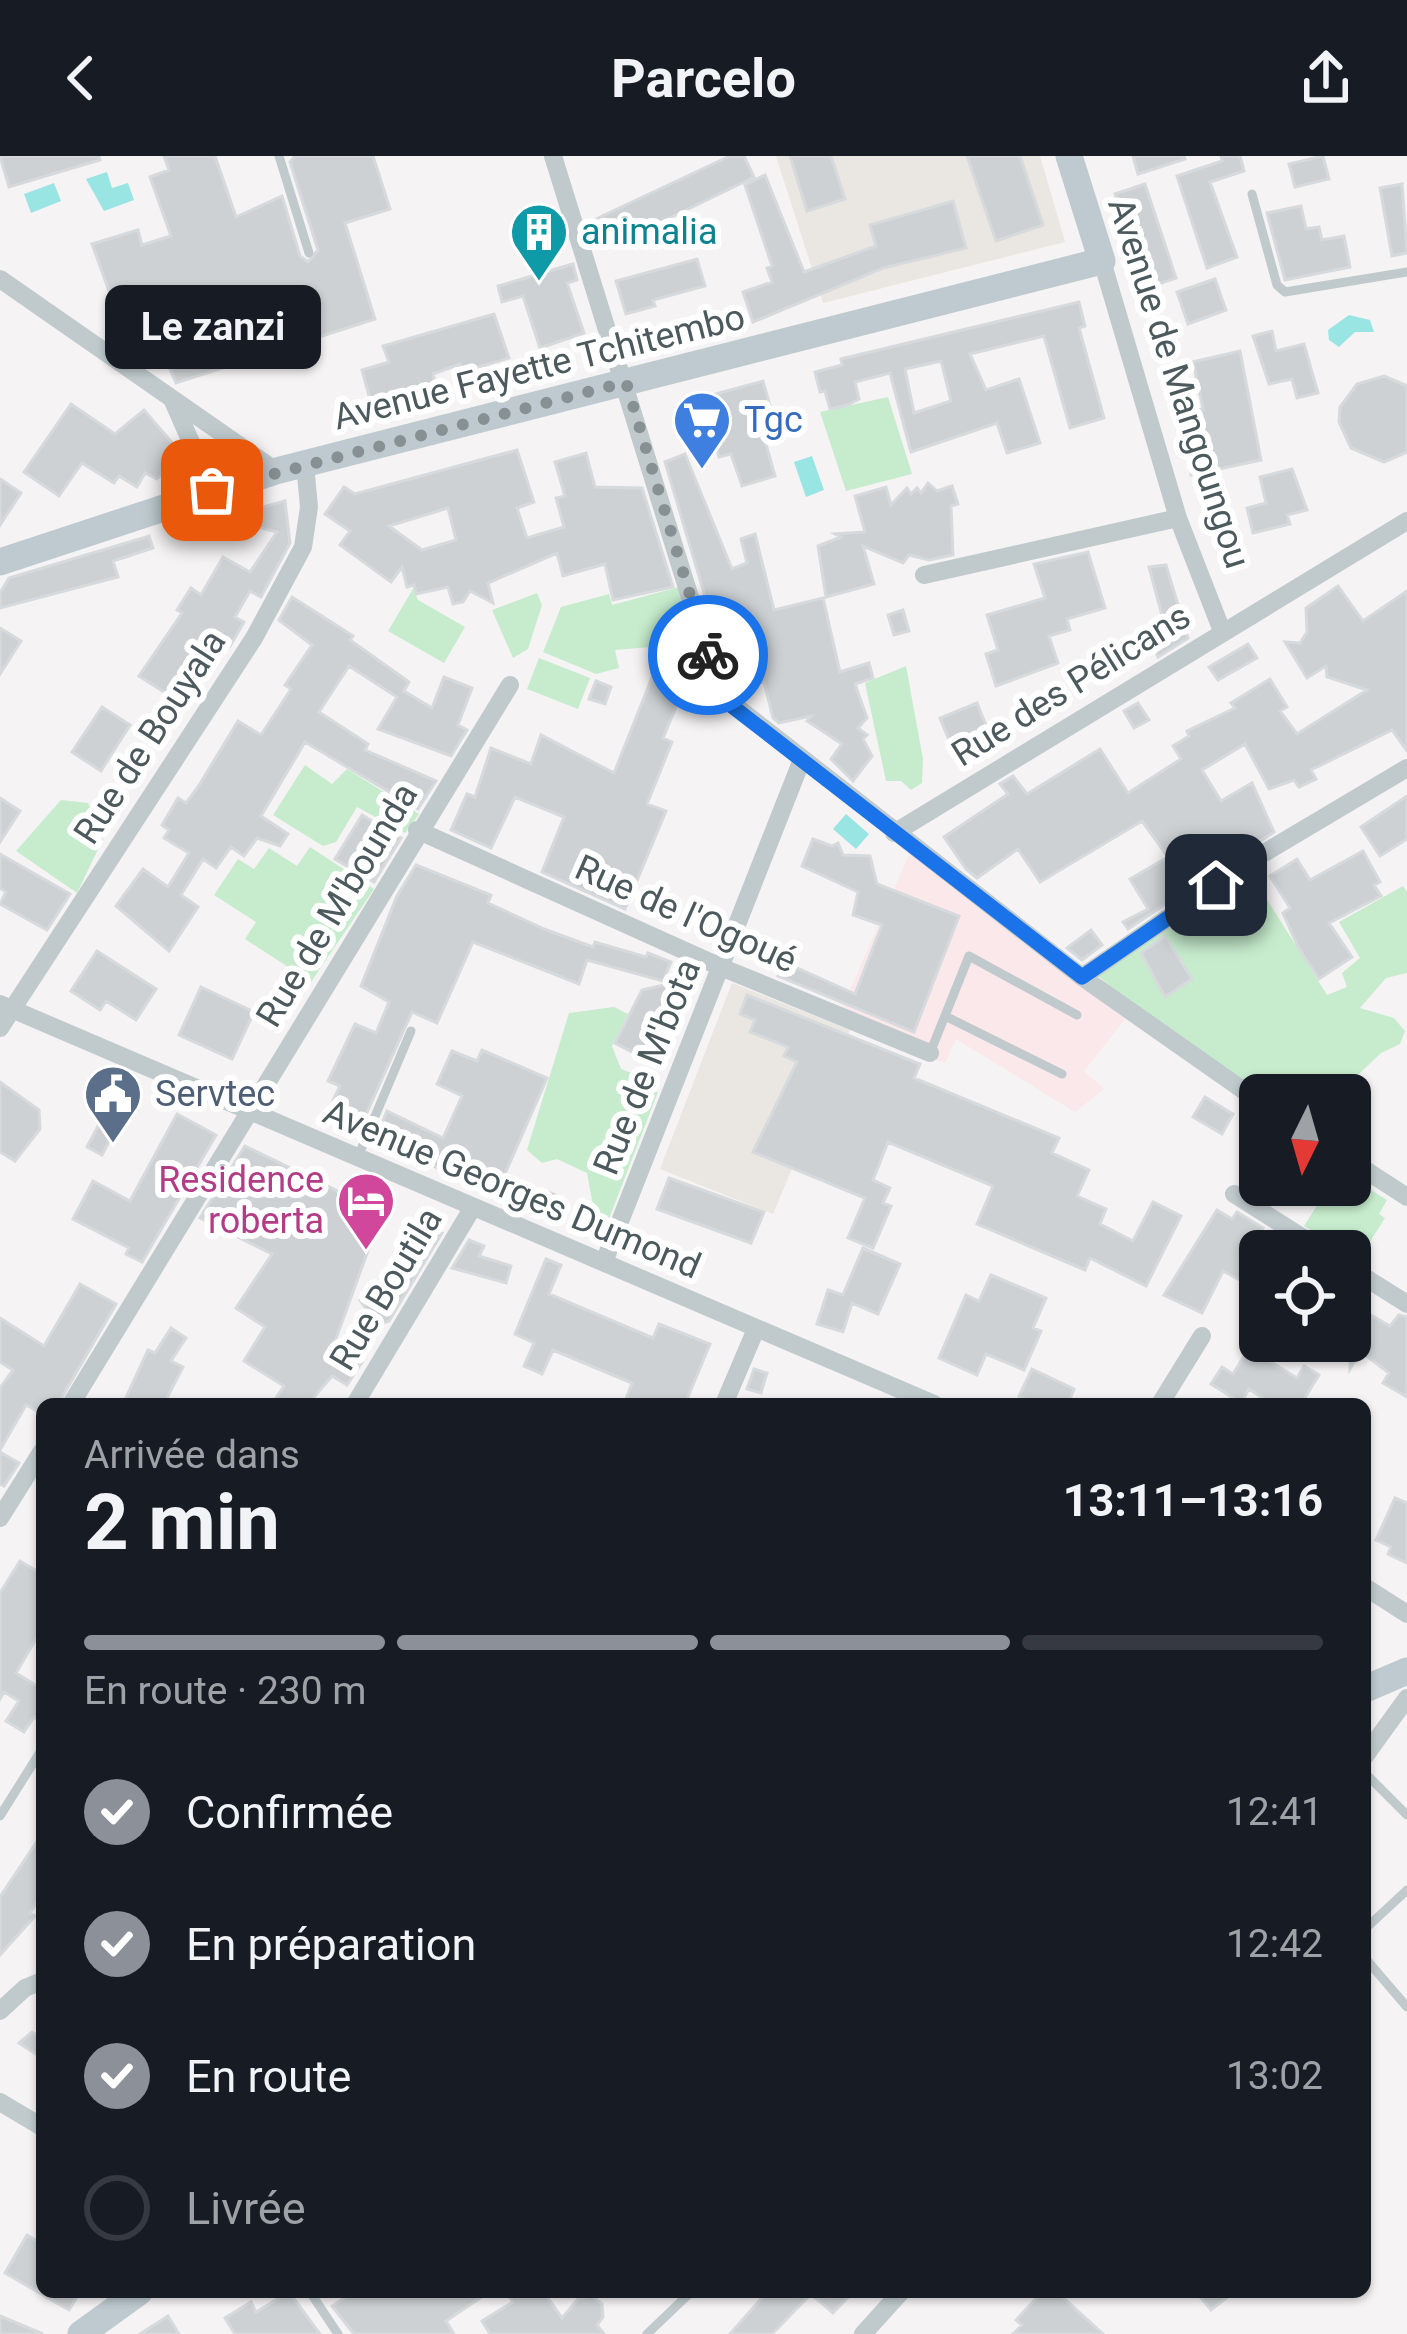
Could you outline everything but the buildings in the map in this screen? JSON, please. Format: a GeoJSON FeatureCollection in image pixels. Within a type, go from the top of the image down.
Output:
{"type":"FeatureCollection","features":[{"type":"Feature","properties":{"kind":"street"},"geometry":{"type":"LineString","coordinates":[[553,156],[720,694],[1082,977],[1239,1087]]}},
{"type":"Feature","properties":{"kind":"street","name":"Avenue de Mangoungou"},"geometry":{"type":"LineString","coordinates":[[1070,156],[1178,518],[1222,631]]}},
{"type":"Feature","properties":{"kind":"street","name":"Avenue Fayette Tchitembo"},"geometry":{"type":"LineString","coordinates":[[0,562],[276,471],[1102,261]]}},
{"type":"Feature","properties":{"kind":"street"},"geometry":{"type":"LineString","coordinates":[[0,280],[276,471]]}},
{"type":"Feature","properties":{"kind":"street"},"geometry":{"type":"LineString","coordinates":[[170,394],[212,490]]}},
{"type":"Feature","properties":{"kind":"street","name":"Rue de Bouyala"},"geometry":{"type":"LineString","coordinates":[[0,1028],[6,1007],[254,638],[303,547],[309,507],[305,464]]}},
{"type":"Feature","properties":{"kind":"street"},"geometry":{"type":"LineString","coordinates":[[923,575],[1178,518]]}},
{"type":"Feature","properties":{"kind":"street","name":"Rue des Pélicans"},"geometry":{"type":"LineString","coordinates":[[894,833],[1407,521]]}},
{"type":"Feature","properties":{"kind":"street","name":"Rue de M'bounda"},"geometry":{"type":"LineString","coordinates":[[75,1398],[251,1116],[417,830],[510,685]]}},
{"type":"Feature","properties":{"kind":"street","name":"Rue de M'bota"},"geometry":{"type":"LineString","coordinates":[[604,1262],[801,761]]}},
{"type":"Feature","properties":{"kind":"street"},"geometry":{"type":"LineString","coordinates":[[1082,977],[1249,862],[1407,768]]}},
{"type":"Feature","properties":{"kind":"street","name":"Rue de l'Ogoué"},"geometry":{"type":"LineString","coordinates":[[417,830],[723,968],[930,1053]]}},
{"type":"Feature","properties":{"kind":"street","name":"Avenue Georges Dumond"},"geometry":{"type":"LineString","coordinates":[[6,1007],[251,1116],[920,1398]]}},
{"type":"Feature","properties":{"kind":"street"},"geometry":{"type":"LineString","coordinates":[[1371,1174],[1407,1197]]}},
{"type":"Feature","properties":{"kind":"street"},"geometry":{"type":"LineString","coordinates":[[1234,1194],[1291,1230]]}},
{"type":"Feature","properties":{"kind":"street","name":"Rue Boutila"},"geometry":{"type":"LineString","coordinates":[[359,1398],[473,1207]]}},
{"type":"Feature","properties":{"kind":"street"},"geometry":{"type":"LineString","coordinates":[[1371,1281],[1407,1304]]}},
{"type":"Feature","properties":{"kind":"street"},"geometry":{"type":"LineString","coordinates":[[727,1398],[756,1329]]}},
{"type":"Feature","properties":{"kind":"street"},"geometry":{"type":"LineString","coordinates":[[1164,1398],[1202,1336]]}},
{"type":"Feature","properties":{"kind":"street"},"geometry":{"type":"LineString","coordinates":[[0,1518],[36,1461]]}},
{"type":"Feature","properties":{"kind":"street"},"geometry":{"type":"LineString","coordinates":[[1371,1591],[1407,1614]]}},
{"type":"Feature","properties":{"kind":"street"},"geometry":{"type":"LineString","coordinates":[[1371,1686],[1407,1670]]}},
{"type":"Feature","properties":{"kind":"street"},"geometry":{"type":"LineString","coordinates":[[1371,1748],[1407,1698]]}},
{"type":"Feature","properties":{"kind":"street"},"geometry":{"type":"LineString","coordinates":[[0,2011],[36,1983]]}},
{"type":"Feature","properties":{"kind":"street"},"geometry":{"type":"LineString","coordinates":[[0,2102],[36,2123]]}},
{"type":"Feature","properties":{"kind":"street"},"geometry":{"type":"LineString","coordinates":[[86,2332],[131,2298]]}},
{"type":"Feature","properties":{"kind":"street"},"geometry":{"type":"LineString","coordinates":[[863,2334],[896,2298]]}},
{"type":"Feature","properties":{"kind":"lane"},"geometry":{"type":"LineString","coordinates":[[279,156],[309,253]]}},
{"type":"Feature","properties":{"kind":"lane"},"geometry":{"type":"LineString","coordinates":[[1252,194],[1277,285],[1286,292],[1407,272]]}},
{"type":"Feature","properties":{"kind":"lane"},"geometry":{"type":"LineString","coordinates":[[930,1053],[969,956],[1077,1015]]}},
{"type":"Feature","properties":{"kind":"lane"},"geometry":{"type":"LineString","coordinates":[[945,1016],[1062,1074]]}},
{"type":"Feature","properties":{"kind":"lane"},"geometry":{"type":"LineString","coordinates":[[357,1159],[411,1031]]}},
{"type":"Feature","properties":{"kind":"lane"},"geometry":{"type":"LineString","coordinates":[[0,1816],[36,1759]]}},
{"type":"Feature","properties":{"kind":"lane"},"geometry":{"type":"LineString","coordinates":[[1371,1779],[1407,1815]]}},
{"type":"Feature","properties":{"kind":"lane"},"geometry":{"type":"LineString","coordinates":[[1371,1923],[1407,1890]]}},
{"type":"Feature","properties":{"kind":"lane"},"geometry":{"type":"LineString","coordinates":[[1371,1965],[1407,2007]]}},
{"type":"Feature","properties":{"kind":"lane"},"geometry":{"type":"LineString","coordinates":[[314,2298],[338,2334]]}},
{"type":"Feature","properties":{"kind":"lane"},"geometry":{"type":"LineString","coordinates":[[647,2334],[685,2298]]}},
{"type":"Feature","properties":{"kind":"shaded area"},"geometry":{"type":"Polygon","coordinates":[[[776,156],[1040,156],[1065,242],[823,303],[776,156]]]}},
{"type":"Feature","properties":{"kind":"shaded area"},"geometry":{"type":"Polygon","coordinates":[[[911,850],[1125,1019],[1084,1071],[1104,1089],[1075,1112],[956,1039],[945,1063],[837,1020],[911,850]]]}},
{"type":"Feature","properties":{"kind":"shaded area"},"geometry":{"type":"Polygon","coordinates":[[[732,983],[850,1030],[773,1214],[660,1169],[732,983]]]}},
{"type":"Feature","properties":{"kind":"green space"},"geometry":{"type":"Polygon","coordinates":[[[888,397],[912,474],[846,491],[820,412],[888,397]]]}},
{"type":"Feature","properties":{"kind":"green space"},"geometry":{"type":"Polygon","coordinates":[[[679,587],[689,619],[669,622],[663,646],[615,650],[619,668],[596,674],[543,652],[561,607],[609,594],[612,605],[679,587]]]}},
{"type":"Feature","properties":{"kind":"green space"},"geometry":{"type":"Polygon","coordinates":[[[413,589],[418,600],[465,627],[444,663],[388,631],[413,589]]]}},
{"type":"Feature","properties":{"kind":"green space"},"geometry":{"type":"Polygon","coordinates":[[[537,593],[542,605],[528,649],[513,658],[492,610],[537,593]]]}},
{"type":"Feature","properties":{"kind":"green space"},"geometry":{"type":"Polygon","coordinates":[[[539,658],[590,678],[578,709],[527,689],[539,658]]]}},
{"type":"Feature","properties":{"kind":"green space"},"geometry":{"type":"Polygon","coordinates":[[[906,666],[923,759],[922,783],[911,790],[901,781],[886,781],[865,683],[906,666]]]}},
{"type":"Feature","properties":{"kind":"green space"},"geometry":{"type":"Polygon","coordinates":[[[305,765],[332,784],[347,769],[419,814],[405,833],[357,807],[336,842],[323,846],[273,815],[305,765]]]}},
{"type":"Feature","properties":{"kind":"green space"},"geometry":{"type":"Polygon","coordinates":[[[61,800],[88,803],[104,837],[77,893],[16,851],[61,800]]]}},
{"type":"Feature","properties":{"kind":"green space"},"geometry":{"type":"Polygon","coordinates":[[[310,847],[374,889],[311,982],[245,939],[256,922],[214,895],[238,859],[254,869],[269,848],[297,866],[310,847]]]}},
{"type":"Feature","properties":{"kind":"green space"},"geometry":{"type":"Polygon","coordinates":[[[1251,874],[1327,995],[1347,987],[1342,973],[1360,958],[1339,922],[1403,886],[1407,892],[1407,973],[1386,978],[1360,1008],[1394,1018],[1405,1031],[1400,1044],[1381,1053],[1359,1074],[1239,1074],[1239,1081],[1169,1036],[1097,975],[1251,874]]]}},
{"type":"Feature","properties":{"kind":"green space"},"geometry":{"type":"Polygon","coordinates":[[[614,1007],[628,1014],[612,1046],[621,1069],[639,1076],[649,1091],[658,1092],[605,1229],[597,1227],[587,1173],[557,1159],[542,1163],[527,1150],[569,1013],[614,1007]]]}},
{"type":"Feature","properties":{"kind":"green space"},"geometry":{"type":"Polygon","coordinates":[[[1371,1190],[1387,1200],[1379,1214],[1385,1218],[1371,1240],[1371,1230],[1304,1226],[1317,1206],[1371,1206],[1371,1190]]]}},
{"type":"Feature","properties":{"kind":"water"},"geometry":{"type":"Polygon","coordinates":[[[107,172],[112,188],[128,183],[134,200],[104,211],[86,179],[107,172]]]}},
{"type":"Feature","properties":{"kind":"water"},"geometry":{"type":"Polygon","coordinates":[[[54,183],[61,201],[31,213],[24,194],[54,183]]]}},
{"type":"Feature","properties":{"kind":"water"},"geometry":{"type":"Polygon","coordinates":[[[1349,315],[1370,320],[1374,332],[1355,332],[1339,347],[1329,340],[1328,330],[1349,315]]]}},
{"type":"Feature","properties":{"kind":"water"},"geometry":{"type":"Polygon","coordinates":[[[812,456],[824,490],[806,497],[794,462],[812,456]]]}},
{"type":"Feature","properties":{"kind":"water"},"geometry":{"type":"Polygon","coordinates":[[[846,814],[869,834],[856,849],[833,829],[846,814]]]}},
{"type":"Feature","properties":{"kind":"way so far"},"geometry":{"type":"LineString","coordinates":[[212,490],[626,382],[708,655]]}},
{"type":"Feature","properties":{"kind":"place","name":"animalia"},"geometry":{"type":"Point","coordinates":[539,283]}},
{"type":"Feature","properties":{"kind":"place","name":"Tgc"},"geometry":{"type":"Point","coordinates":[702,471]}},
{"type":"Feature","properties":{"kind":"place","name":"Le zanzi"},"geometry":{"type":"Point","coordinates":[212,490]}},
{"type":"Feature","properties":{"kind":"place","name":"Servtec"},"geometry":{"type":"Point","coordinates":[113,1145]}},
{"type":"Feature","properties":{"kind":"place","name":"Residence roberta"},"geometry":{"type":"Point","coordinates":[366,1252]}},
{"type":"Feature","properties":{"kind":"route"},"geometry":{"type":"LineString","coordinates":[[708,655],[720,694],[728,703],[1082,977],[1216,885]]}}]}
